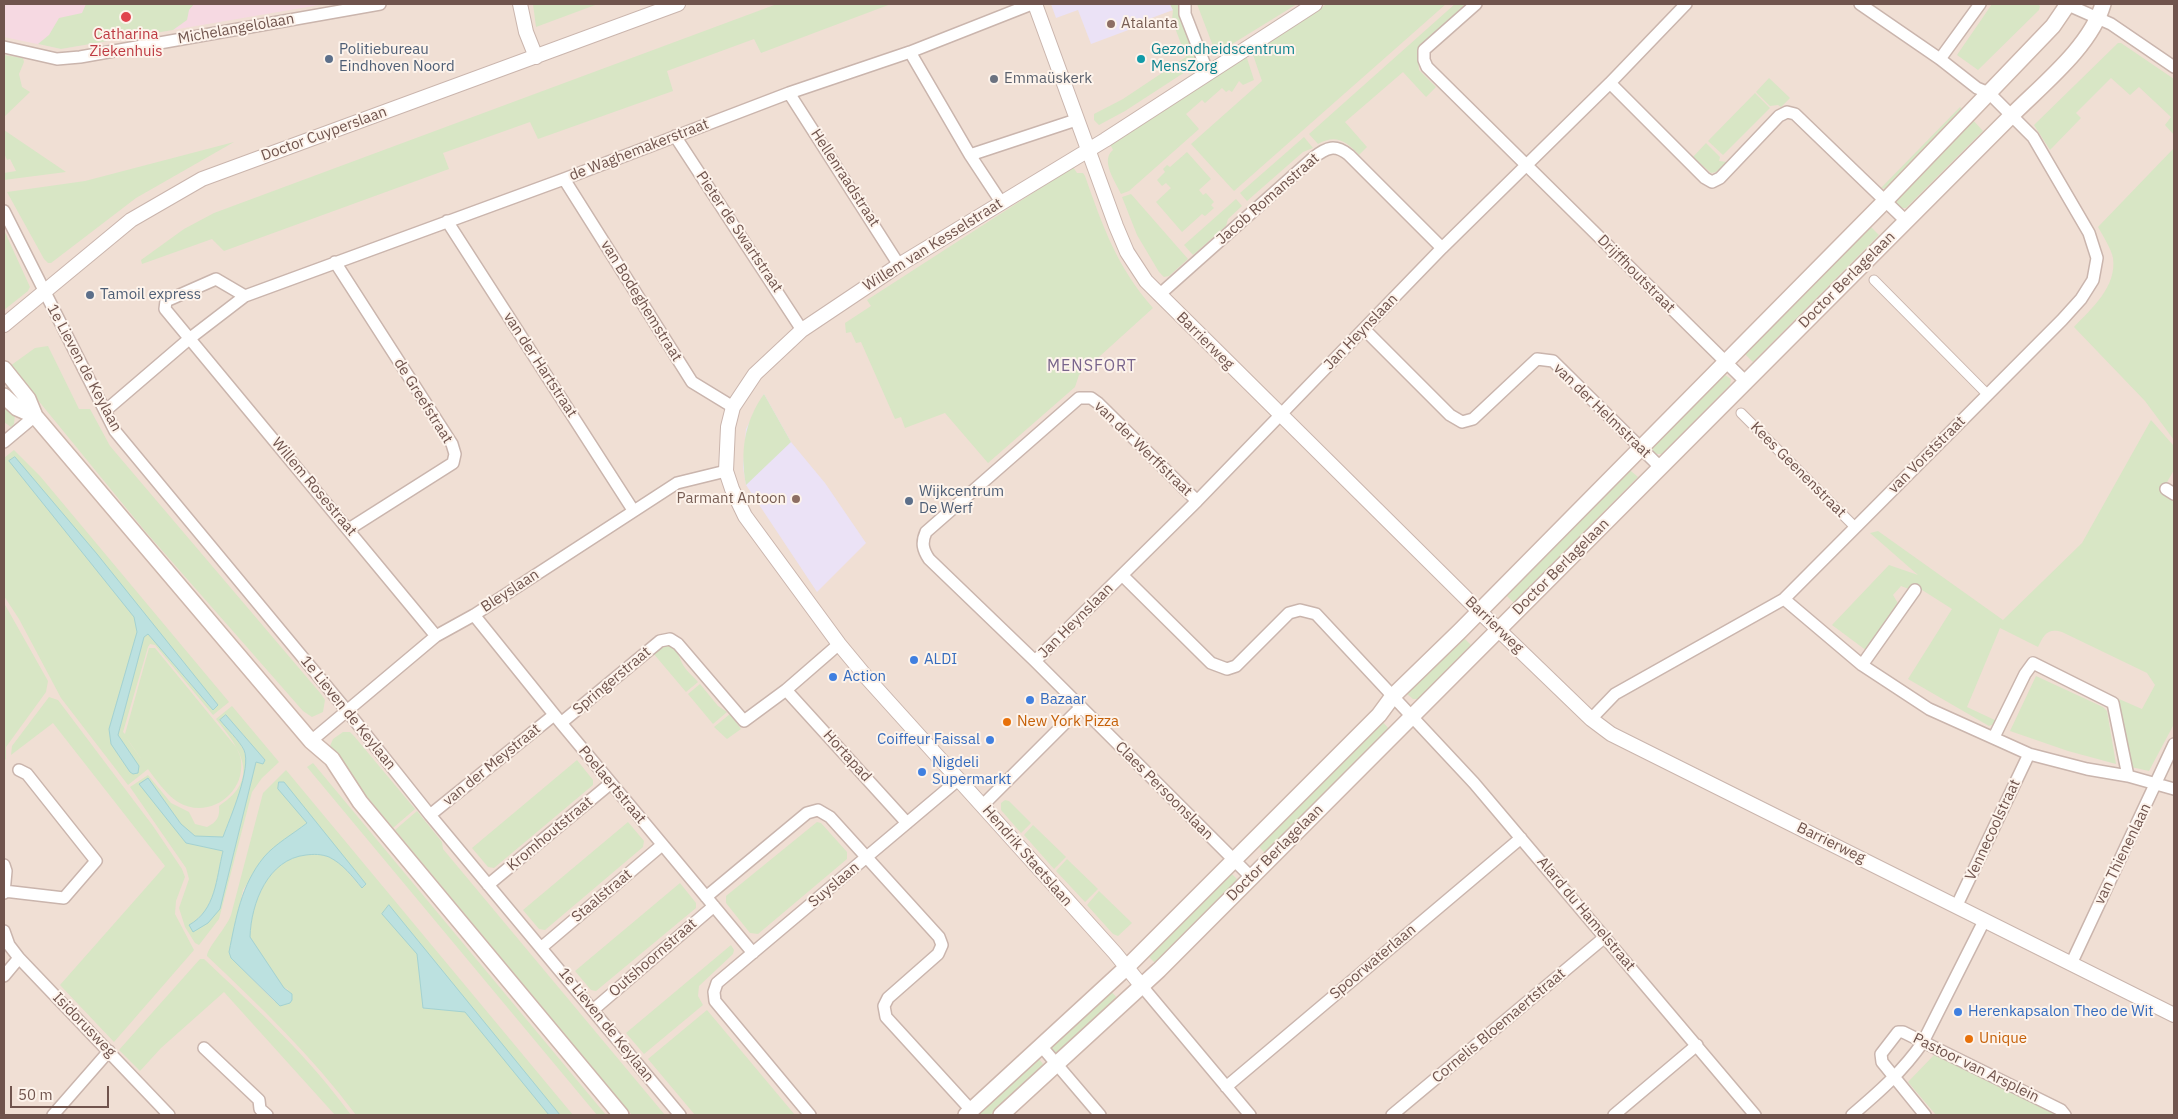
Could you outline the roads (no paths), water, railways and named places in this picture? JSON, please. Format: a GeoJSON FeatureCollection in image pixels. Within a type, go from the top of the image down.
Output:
{"type":"FeatureCollection","features":[{"type":"Feature","properties":{"kind":"main road","name":"Doctor Berlagelaan"},"geometry":{"type":"LineString","coordinates":[[969,1113],[1127,967],[1379,715],[1393,696],[1885,201],[2053,26],[2067,4]]}},
{"type":"Feature","properties":{"kind":"main road","name":"Doctor Berlagelaan"},"geometry":{"type":"LineString","coordinates":[[1001,1115],[1141,986],[2012,116],[2082,43],[2101,11]]}},
{"type":"Feature","properties":{"kind":"main road"},"geometry":{"type":"LineString","coordinates":[[4,369],[28,399],[35,416],[311,741],[323,766],[360,802],[621,1115]]}},
{"type":"Feature","properties":{"kind":"main road"},"geometry":{"type":"LineString","coordinates":[[4,396],[17,408],[35,416]]}},
{"type":"Feature","properties":{"kind":"street","name":"Michelangelolaan"},"geometry":{"type":"LineString","coordinates":[[4,47],[57,59],[80,57],[380,4]]}},
{"type":"Feature","properties":{"kind":"street"},"geometry":{"type":"LineString","coordinates":[[520,4],[526,32],[536,57]]}},
{"type":"Feature","properties":{"kind":"street","name":"Doctor Cuyperslaan"},"geometry":{"type":"LineString","coordinates":[[4,325],[131,220],[202,179],[678,4]]}},
{"type":"Feature","properties":{"kind":"street","name":"de Waghemakerstraat"},"geometry":{"type":"LineString","coordinates":[[105,411],[189,339],[245,296],[564,179],[789,93],[910,52],[1034,4]]}},
{"type":"Feature","properties":{"kind":"street","name":"Barrierweg"},"geometry":{"type":"LineString","coordinates":[[1034,4],[1127,252],[1146,281],[1279,415],[1498,630],[1591,718],[1611,734],[2174,1015]]}},
{"type":"Feature","properties":{"kind":"street"},"geometry":{"type":"LineString","coordinates":[[1185,4],[1185,14],[1208,73]]}},
{"type":"Feature","properties":{"kind":"street","name":"Willem van Kesselstraat"},"geometry":{"type":"LineString","coordinates":[[726,471],[726,446],[733,407],[755,374],[802,330],[899,265],[1088,149],[1315,4]]}},
{"type":"Feature","properties":{"kind":"street","name":"Drijffhoutstraat"},"geometry":{"type":"LineString","coordinates":[[1476,4],[1424,50],[1424,60],[1427,68],[1745,382]]}},
{"type":"Feature","properties":{"kind":"street","name":"Jan Heynslaan"},"geometry":{"type":"LineString","coordinates":[[1036,661],[1197,501],[1442,248],[1610,83],[1686,4]]}},
{"type":"Feature","properties":{"kind":"street","name":"van Vorststraat"},"geometry":{"type":"LineString","coordinates":[[1591,718],[1615,694],[1784,599],[2081,299],[2093,280],[2097,258],[2089,233],[2033,137],[1988,93],[1977,88],[1940,59],[1860,4]]}},
{"type":"Feature","properties":{"kind":"street"},"geometry":{"type":"LineString","coordinates":[[1940,59],[1980,4]]}},
{"type":"Feature","properties":{"kind":"street"},"geometry":{"type":"LineString","coordinates":[[2067,4],[2101,11],[2122,30],[2174,67]]}},
{"type":"Feature","properties":{"kind":"street"},"geometry":{"type":"LineString","coordinates":[[910,52],[970,155],[1001,202]]}},
{"type":"Feature","properties":{"kind":"street"},"geometry":{"type":"LineString","coordinates":[[1610,83],[1705,178],[1712,182],[1720,178],[1779,116],[1787,112],[1795,114],[1906,221]]}},
{"type":"Feature","properties":{"kind":"street","name":"Hellenraadstraat"},"geometry":{"type":"LineString","coordinates":[[789,93],[899,265]]}},
{"type":"Feature","properties":{"kind":"street"},"geometry":{"type":"LineString","coordinates":[[970,155],[1076,120]]}},
{"type":"Feature","properties":{"kind":"street","name":"Pieter de Swartstraat"},"geometry":{"type":"LineString","coordinates":[[675,136],[802,330]]}},
{"type":"Feature","properties":{"kind":"street","name":"Jacob Romanstraat"},"geometry":{"type":"LineString","coordinates":[[1159,295],[1314,158],[1332,147],[1337,147],[1349,155],[1442,248]]}},
{"type":"Feature","properties":{"kind":"street","name":"van Bodeghemstraat"},"geometry":{"type":"LineString","coordinates":[[564,179],[692,382],[733,407]]}},
{"type":"Feature","properties":{"kind":"street","name":"1e Lieven de Keylaan"},"geometry":{"type":"LineString","coordinates":[[4,211],[115,431],[348,712],[430,815],[542,947],[680,1115]]}},
{"type":"Feature","properties":{"kind":"street","name":"van der Hartstraat"},"geometry":{"type":"LineString","coordinates":[[448,221],[633,510]]}},
{"type":"Feature","properties":{"kind":"street","name":"de Greefstraat"},"geometry":{"type":"LineString","coordinates":[[335,262],[452,444],[455,454],[453,463],[349,529]]}},
{"type":"Feature","properties":{"kind":"street"},"geometry":{"type":"LineString","coordinates":[[189,339],[165,309],[166,301],[216,279],[245,296]]}},
{"type":"Feature","properties":{"kind":"street"},"geometry":{"type":"LineString","coordinates":[[1874,280],[1986,394]]}},
{"type":"Feature","properties":{"kind":"street","name":"van der Helmstraat"},"geometry":{"type":"LineString","coordinates":[[1364,328],[1450,415],[1462,422],[1473,420],[1537,359],[1553,361],[1660,467]]}},
{"type":"Feature","properties":{"kind":"street","name":"Willem Rosestraat"},"geometry":{"type":"LineString","coordinates":[[189,339],[349,529],[436,636]]}},
{"type":"Feature","properties":{"kind":"street","name":"van der Werffstraat"},"geometry":{"type":"LineString","coordinates":[[1036,661],[929,560],[924,551],[922,540],[926,532],[1079,398],[1085,397],[1091,398],[1098,403],[1197,501]]}},
{"type":"Feature","properties":{"kind":"street","name":"Kees Geenenstraat"},"geometry":{"type":"LineString","coordinates":[[1741,414],[1855,527]]}},
{"type":"Feature","properties":{"kind":"street"},"geometry":{"type":"LineString","coordinates":[[4,442],[35,416]]}},
{"type":"Feature","properties":{"kind":"street","name":"Bleyslaan"},"geometry":{"type":"LineString","coordinates":[[311,741],[348,712],[436,636],[474,615],[677,483],[726,471]]}},
{"type":"Feature","properties":{"kind":"street","name":"Hendrik Staetslaan"},"geometry":{"type":"LineString","coordinates":[[726,471],[732,490],[745,516],[839,644],[958,780],[983,805],[1127,967],[1250,1115]]}},
{"type":"Feature","properties":{"kind":"street","name":"Alard du Hamelstraat"},"geometry":{"type":"LineString","coordinates":[[1122,576],[1211,663],[1227,669],[1236,666],[1289,613],[1300,610],[1316,614],[1412,716],[1520,838],[1755,1115]]}},
{"type":"Feature","properties":{"kind":"street"},"geometry":{"type":"LineString","coordinates":[[1862,665],[1915,590]]}},
{"type":"Feature","properties":{"kind":"street"},"geometry":{"type":"LineString","coordinates":[[1784,599],[1862,665],[1929,709],[2029,754],[2087,769],[2128,776],[2174,789]]}},
{"type":"Feature","properties":{"kind":"street","name":"Poelaertstraat"},"geometry":{"type":"LineString","coordinates":[[474,615],[753,953]]}},
{"type":"Feature","properties":{"kind":"street","name":"Springerstraat"},"geometry":{"type":"LineString","coordinates":[[558,719],[660,641],[670,639],[678,644],[744,721],[786,690],[839,644]]}},
{"type":"Feature","properties":{"kind":"street","name":"Claes Persoonslaan"},"geometry":{"type":"LineString","coordinates":[[1036,661],[1251,877]]}},
{"type":"Feature","properties":{"kind":"street"},"geometry":{"type":"LineString","coordinates":[[1994,737],[2025,674],[2033,663],[2113,703],[2128,776]]}},
{"type":"Feature","properties":{"kind":"street","name":"Hortapad"},"geometry":{"type":"LineString","coordinates":[[786,690],[907,823]]}},
{"type":"Feature","properties":{"kind":"street"},"geometry":{"type":"LineString","coordinates":[[983,805],[1081,707]]}},
{"type":"Feature","properties":{"kind":"street","name":"van der Meystraat"},"geometry":{"type":"LineString","coordinates":[[430,815],[558,719]]}},
{"type":"Feature","properties":{"kind":"street","name":"van Thienenlaan"},"geometry":{"type":"LineString","coordinates":[[2071,964],[2174,744]]}},
{"type":"Feature","properties":{"kind":"street","name":"Vennecoolstraat"},"geometry":{"type":"LineString","coordinates":[[1957,906],[2029,754]]}},
{"type":"Feature","properties":{"kind":"street"},"geometry":{"type":"LineString","coordinates":[[4,865],[6,871],[4,892],[64,898],[96,861],[27,774],[19,770]]}},
{"type":"Feature","properties":{"kind":"street","name":"Suyslaan"},"geometry":{"type":"LineString","coordinates":[[810,1115],[715,1001],[714,992],[717,983],[958,780]]}},
{"type":"Feature","properties":{"kind":"street","name":"Kromhoutstraat"},"geometry":{"type":"LineString","coordinates":[[488,885],[611,783]]}},
{"type":"Feature","properties":{"kind":"street"},"geometry":{"type":"LineString","coordinates":[[706,897],[807,813],[818,810],[830,817],[939,936],[942,945],[938,954],[888,998],[884,1006],[886,1017],[969,1113]]}},
{"type":"Feature","properties":{"kind":"street","name":"Spoorwaterlaan"},"geometry":{"type":"LineString","coordinates":[[1226,1087],[1520,838]]}},
{"type":"Feature","properties":{"kind":"street","name":"Staalstraat"},"geometry":{"type":"LineString","coordinates":[[542,947],[662,845]]}},
{"type":"Feature","properties":{"kind":"street","name":"Outshoornstraat"},"geometry":{"type":"LineString","coordinates":[[593,1010],[714,906]]}},
{"type":"Feature","properties":{"kind":"street"},"geometry":{"type":"LineString","coordinates":[[1852,1115],[1894,1079],[1923,1042],[1984,921]]}},
{"type":"Feature","properties":{"kind":"street","name":"Isidorusweg"},"geometry":{"type":"LineString","coordinates":[[4,931],[9,944],[19,958],[169,1115]]}},
{"type":"Feature","properties":{"kind":"street","name":"Cornelis Bloemaertstraat"},"geometry":{"type":"LineString","coordinates":[[1392,1115],[1605,937]]}},
{"type":"Feature","properties":{"kind":"street"},"geometry":{"type":"LineString","coordinates":[[4,976],[19,958]]}},
{"type":"Feature","properties":{"kind":"street","name":"Pastoor van Arsplein"},"geometry":{"type":"LineString","coordinates":[[1925,1115],[1882,1062],[1881,1054],[1898,1032],[1923,1042],[2061,1110],[2065,1115]]}},
{"type":"Feature","properties":{"kind":"street"},"geometry":{"type":"LineString","coordinates":[[1614,1115],[1697,1045]]}},
{"type":"Feature","properties":{"kind":"street"},"geometry":{"type":"LineString","coordinates":[[1042,1047],[1100,1115]]}},
{"type":"Feature","properties":{"kind":"street"},"geometry":{"type":"LineString","coordinates":[[204,1048],[260,1100],[260,1109],[266,1115]]}},
{"type":"Feature","properties":{"kind":"street"},"geometry":{"type":"LineString","coordinates":[[53,1115],[109,1051]]}},
{"type":"Feature","properties":{"kind":"water"},"geometry":{"type":"Polygon","coordinates":[[[15,457],[97,554],[218,705],[213,710],[148,634],[144,637],[118,735],[139,766],[138,773],[133,774],[130,772],[111,744],[109,729],[137,632],[134,617],[9,461],[15,457]]]}},
{"type":"Feature","properties":{"kind":"water"},"geometry":{"type":"Polygon","coordinates":[[[226,715],[265,760],[263,764],[256,762],[220,909],[208,923],[193,932],[189,925],[198,919],[210,902],[214,893],[223,851],[186,843],[139,784],[148,778],[181,824],[195,836],[223,837],[243,780],[246,758],[242,746],[220,720],[226,715]]]}},
{"type":"Feature","properties":{"kind":"water"},"geometry":{"type":"Polygon","coordinates":[[[279,782],[284,782],[366,884],[362,888],[339,863],[329,857],[315,854],[293,858],[281,865],[264,885],[254,910],[250,937],[284,988],[292,994],[290,1003],[280,1006],[231,958],[229,952],[241,902],[256,868],[273,848],[307,823],[278,789],[279,782]]]}},
{"type":"Feature","properties":{"kind":"water"},"geometry":{"type":"Polygon","coordinates":[[[389,905],[560,1115],[549,1115],[465,1012],[423,1008],[417,954],[382,914],[389,905]]]}},
{"type":"Feature","properties":{"kind":"place","name":"Catharina Ziekenhuis"},"geometry":{"type":"Point","coordinates":[126,17]}},
{"type":"Feature","properties":{"kind":"place","name":"Atalanta"},"geometry":{"type":"Point","coordinates":[1111,24]}},
{"type":"Feature","properties":{"kind":"place","name":"Politiebureau Eindhoven Noord"},"geometry":{"type":"Point","coordinates":[329,59]}},
{"type":"Feature","properties":{"kind":"place","name":"Gezondheidscentrum MensZorg"},"geometry":{"type":"Point","coordinates":[1141,59]}},
{"type":"Feature","properties":{"kind":"place","name":"Emmaüskerk"},"geometry":{"type":"Point","coordinates":[994,79]}},
{"type":"Feature","properties":{"kind":"place","name":"Tamoil express"},"geometry":{"type":"Point","coordinates":[90,295]}},
{"type":"Feature","properties":{"kind":"place","name":"Parmant Antoon"},"geometry":{"type":"Point","coordinates":[796,499]}},
{"type":"Feature","properties":{"kind":"place","name":"Wijkcentrum De Werf"},"geometry":{"type":"Point","coordinates":[909,501]}},
{"type":"Feature","properties":{"kind":"place","name":"ALDI"},"geometry":{"type":"Point","coordinates":[914,660]}},
{"type":"Feature","properties":{"kind":"place","name":"Action"},"geometry":{"type":"Point","coordinates":[833,677]}},
{"type":"Feature","properties":{"kind":"place","name":"Bazaar"},"geometry":{"type":"Point","coordinates":[1030,700]}},
{"type":"Feature","properties":{"kind":"place","name":"New York Pizza"},"geometry":{"type":"Point","coordinates":[1007,722]}},
{"type":"Feature","properties":{"kind":"place","name":"Coiffeur Faissal"},"geometry":{"type":"Point","coordinates":[990,740]}},
{"type":"Feature","properties":{"kind":"place","name":"Nigdeli Supermarkt"},"geometry":{"type":"Point","coordinates":[922,772]}},
{"type":"Feature","properties":{"kind":"place","name":"Herenkapsalon Theo de Wit"},"geometry":{"type":"Point","coordinates":[1958,1012]}},
{"type":"Feature","properties":{"kind":"place","name":"Unique"},"geometry":{"type":"Point","coordinates":[1969,1039]}},
{"type":"Feature","properties":{"kind":"district","name":"MENSFORT"},"geometry":{"type":"Point","coordinates":[1092,366]}}]}
